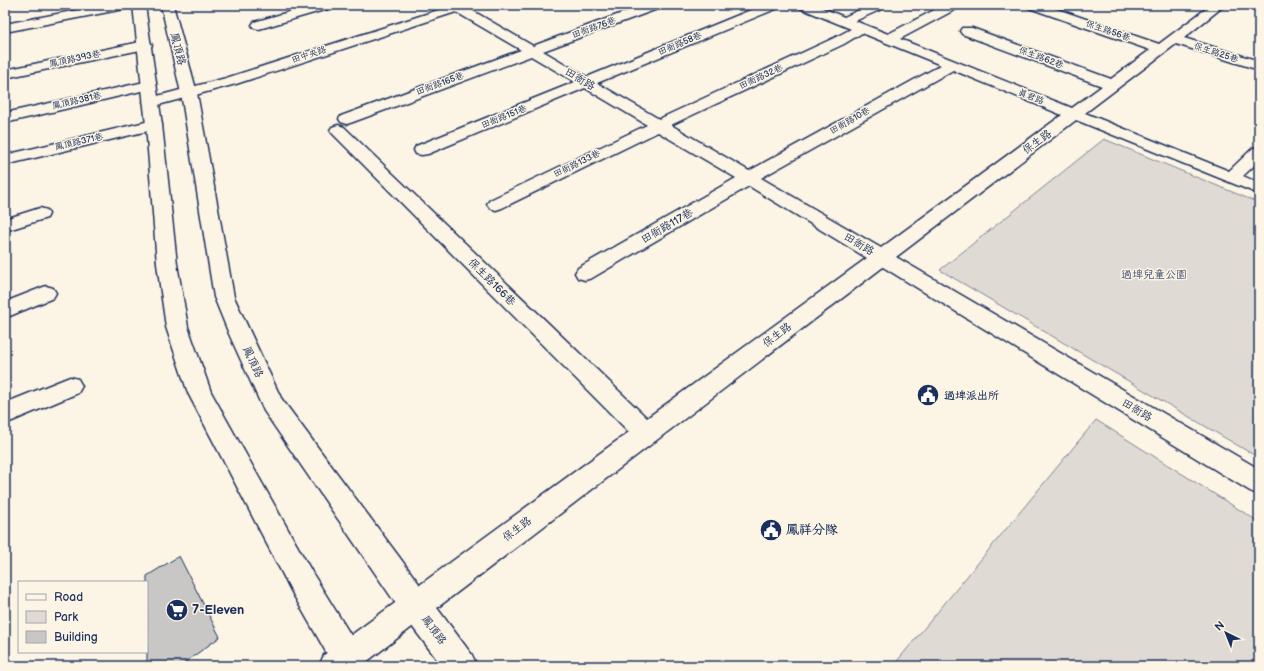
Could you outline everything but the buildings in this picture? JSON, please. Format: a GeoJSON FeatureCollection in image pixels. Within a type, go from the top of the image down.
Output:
{"type":"FeatureCollection","features":[{"type":"Feature","properties":{"kind":"street"},"geometry":{"type":"LineString","coordinates":[[5,28],[124,5]]}},
{"type":"Feature","properties":{"kind":"street"},"geometry":{"type":"LineString","coordinates":[[139,5],[154,125],[169,278],[178,328],[200,392],[344,663]]}},
{"type":"Feature","properties":{"kind":"street","name":"鳳頂路"},"geometry":{"type":"LineString","coordinates":[[167,5],[189,93],[224,297],[240,334],[272,404],[416,606],[461,666]]}},
{"type":"Feature","properties":{"kind":"street"},"geometry":{"type":"LineString","coordinates":[[259,25],[328,5]]}},
{"type":"Feature","properties":{"kind":"street","name":"田衙路76巷"},"geometry":{"type":"LineString","coordinates":[[532,50],[656,5]]}},
{"type":"Feature","properties":{"kind":"street","name":"田衙路58巷"},"geometry":{"type":"LineString","coordinates":[[587,83],[774,5]]}},
{"type":"Feature","properties":{"kind":"street","name":"真君路"},"geometry":{"type":"LineString","coordinates":[[804,5],[1259,189]]}},
{"type":"Feature","properties":{"kind":"street"},"geometry":{"type":"LineString","coordinates":[[845,22],[880,5]]}},
{"type":"Feature","properties":{"kind":"street"},"geometry":{"type":"LineString","coordinates":[[889,39],[954,5]]}},
{"type":"Feature","properties":{"kind":"street","name":"保生路56巷"},"geometry":{"type":"LineString","coordinates":[[1033,5],[1168,44]]}},
{"type":"Feature","properties":{"kind":"street","name":"保生路"},"geometry":{"type":"LineString","coordinates":[[344,663],[416,606],[646,433],[1114,85],[1219,5]]}},
{"type":"Feature","properties":{"kind":"street","name":"田中央路"},"geometry":{"type":"LineString","coordinates":[[150,94],[189,93],[459,6]]}},
{"type":"Feature","properties":{"kind":"street","name":"田衙路"},"geometry":{"type":"LineString","coordinates":[[459,6],[1259,483]]}},
{"type":"Feature","properties":{"kind":"street","name":"田衙路32巷"},"geometry":{"type":"LineString","coordinates":[[659,125],[824,48],[862,28]]}},
{"type":"Feature","properties":{"kind":"street","name":"保生路62巷"},"geometry":{"type":"LineString","coordinates":[[967,31],[1114,85]]}},
{"type":"Feature","properties":{"kind":"street","name":"保生路25巷"},"geometry":{"type":"LineString","coordinates":[[1168,44],[1259,66]]}},
{"type":"Feature","properties":{"kind":"street","name":"鳳頂路393巷"},"geometry":{"type":"LineString","coordinates":[[5,74],[145,45]]}},
{"type":"Feature","properties":{"kind":"street","name":"田衙路165巷"},"geometry":{"type":"LineString","coordinates":[[342,124],[532,50]]}},
{"type":"Feature","properties":{"kind":"street","name":"田衙路10巷"},"geometry":{"type":"LineString","coordinates":[[749,178],[952,65]]}},
{"type":"Feature","properties":{"kind":"street","name":"田衙路151巷"},"geometry":{"type":"LineString","coordinates":[[422,150],[587,83]]}},
{"type":"Feature","properties":{"kind":"street","name":"鳳頂路381巷"},"geometry":{"type":"LineString","coordinates":[[5,118],[150,94]]}},
{"type":"Feature","properties":{"kind":"street","name":"保生路166巷"},"geometry":{"type":"LineString","coordinates":[[342,124],[646,433]]}},
{"type":"Feature","properties":{"kind":"street","name":"鳳頂路371巷"},"geometry":{"type":"LineString","coordinates":[[5,160],[154,125]]}},
{"type":"Feature","properties":{"kind":"street","name":"田衙路133巷"},"geometry":{"type":"LineString","coordinates":[[496,204],[659,125]]}},
{"type":"Feature","properties":{"kind":"street"},"geometry":{"type":"LineString","coordinates":[[1232,178],[1259,152]]}},
{"type":"Feature","properties":{"kind":"street","name":"田衙路117巷"},"geometry":{"type":"LineString","coordinates":[[585,273],[749,178]]}},
{"type":"Feature","properties":{"kind":"street"},"geometry":{"type":"LineString","coordinates":[[5,225],[40,214]]}},
{"type":"Feature","properties":{"kind":"street"},"geometry":{"type":"LineString","coordinates":[[5,310],[46,293]]}},
{"type":"Feature","properties":{"kind":"street"},"geometry":{"type":"LineString","coordinates":[[5,414],[70,386]]}},
{"type":"Feature","properties":{"kind":"green space","name":"過埤兒童公園"},"geometry":{"type":"Polygon","coordinates":[[[1104,139],[1259,203],[1259,458],[940,270],[1104,139]]]}},
{"type":"Feature","properties":{"kind":"green space"},"geometry":{"type":"Polygon","coordinates":[[[1096,420],[1259,522],[1259,666],[893,666],[1096,420]]]}},
{"type":"Feature","properties":{"kind":"place","name":"過埤派出所"},"geometry":{"type":"Point","coordinates":[928,395]}},
{"type":"Feature","properties":{"kind":"place","name":"鳳祥分隊"},"geometry":{"type":"Point","coordinates":[771,530]}},
{"type":"Feature","properties":{"kind":"place","name":"7-Eleven"},"geometry":{"type":"Point","coordinates":[177,610]}}]}
